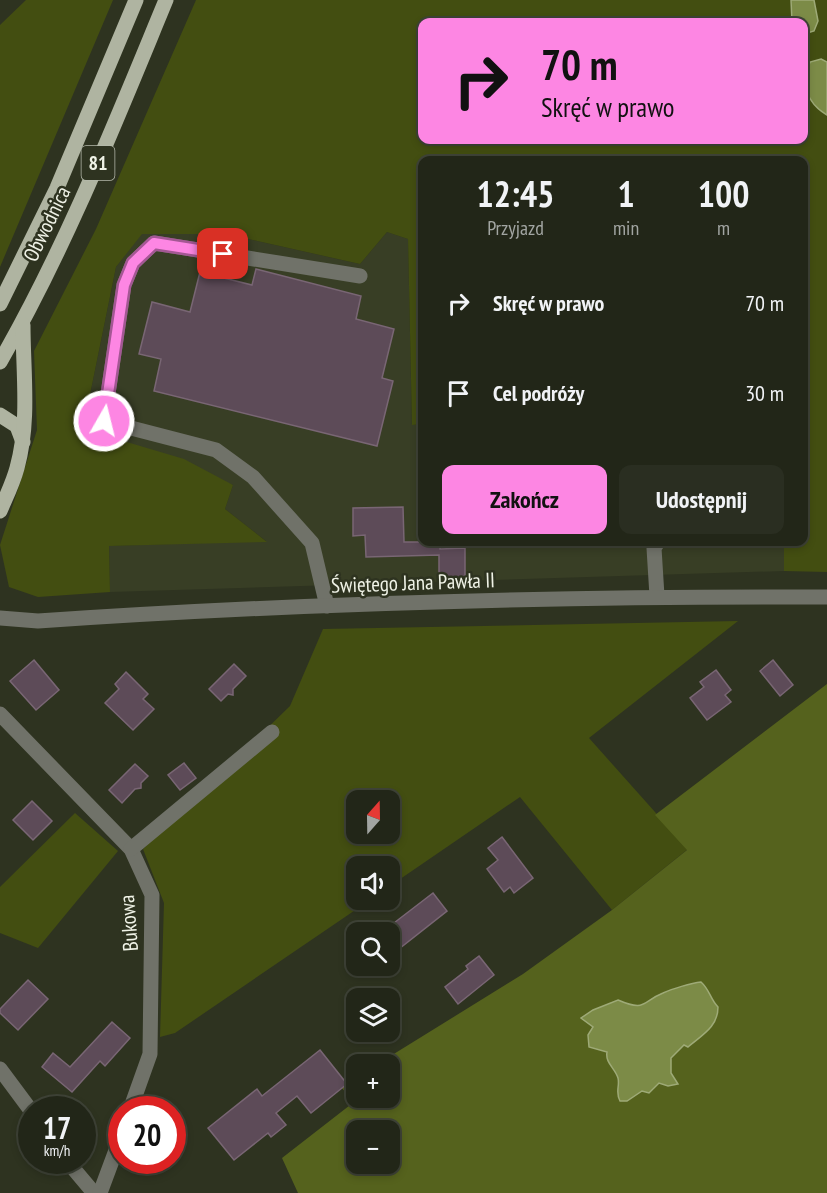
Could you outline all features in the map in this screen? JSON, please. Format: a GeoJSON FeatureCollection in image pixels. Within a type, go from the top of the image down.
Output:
{"type":"FeatureCollection","features":[{"type":"Feature","properties":{"kind":"main road","name":"Obwodnica"},"geometry":{"type":"LineString","coordinates":[[0,304],[57,188],[136,0]]}},
{"type":"Feature","properties":{"kind":"main road","name":"Obwodnica"},"geometry":{"type":"LineString","coordinates":[[0,362],[23,322],[80,207],[166,0]]}},
{"type":"Feature","properties":{"kind":"main road"},"geometry":{"type":"LineString","coordinates":[[0,511],[17,470],[23,442],[25,403],[23,322]]}},
{"type":"Feature","properties":{"kind":"main road"},"geometry":{"type":"LineString","coordinates":[[0,416],[17,426],[23,442]]}},
{"type":"Feature","properties":{"kind":"street"},"geometry":{"type":"LineString","coordinates":[[327,606],[312,543],[253,477],[216,450],[104,421],[124,285],[133,263],[154,243],[360,276]]}},
{"type":"Feature","properties":{"kind":"street"},"geometry":{"type":"LineString","coordinates":[[655,546],[657,596]]}},
{"type":"Feature","properties":{"kind":"street","name":"Świętego Jana Pawła II"},"geometry":{"type":"LineString","coordinates":[[0,618],[38,621],[327,606],[657,596],[827,597]]}},
{"type":"Feature","properties":{"kind":"street","name":"Bukowa"},"geometry":{"type":"LineString","coordinates":[[0,714],[131,849],[152,895],[153,964],[150,1054],[135,1096]]}},
{"type":"Feature","properties":{"kind":"street"},"geometry":{"type":"LineString","coordinates":[[131,849],[272,732]]}},
{"type":"Feature","properties":{"kind":"street"},"geometry":{"type":"LineString","coordinates":[[0,1069],[20,1096]]}},
{"type":"Feature","properties":{"kind":"street"},"geometry":{"type":"LineString","coordinates":[[99,1193],[108,1170]]}},
{"type":"Feature","properties":{"kind":"street"},"geometry":{"type":"LineString","coordinates":[[78,1174],[94,1193]]}},
{"type":"Feature","properties":{"kind":"shaded area"},"geometry":{"type":"Polygon","coordinates":[[[26,0],[113,0],[0,267],[0,25],[26,0]]]}},
{"type":"Feature","properties":{"kind":"shaded area"},"geometry":{"type":"Polygon","coordinates":[[[196,0],[827,0],[827,572],[784,571],[784,546],[808,546],[808,156],[418,156],[418,424],[412,425],[408,239],[387,232],[360,264],[226,234],[142,234],[116,267],[83,429],[184,459],[233,485],[225,509],[267,542],[109,546],[110,592],[38,597],[9,587],[0,545],[37,430],[34,351],[96,229],[196,0]]]}},
{"type":"Feature","properties":{"kind":"shaded area"},"geometry":{"type":"Polygon","coordinates":[[[791,0],[814,0],[818,21],[814,31],[808,33],[808,18],[792,18],[791,0]]]}},
{"type":"Feature","properties":{"kind":"shaded area"},"geometry":{"type":"Polygon","coordinates":[[[821,59],[827,62],[827,115],[814,104],[808,94],[810,62],[821,59]]]}},
{"type":"Feature","properties":{"kind":"shaded area"},"geometry":{"type":"Polygon","coordinates":[[[178,232],[226,234],[360,264],[387,232],[408,239],[412,425],[418,424],[418,546],[784,546],[784,571],[110,592],[109,546],[266,541],[225,509],[233,485],[83,429],[116,267],[141,234],[178,232]]]}},
{"type":"Feature","properties":{"kind":"shaded area"},"geometry":{"type":"Polygon","coordinates":[[[738,621],[589,738],[688,849],[612,910],[520,797],[400,879],[400,856],[346,856],[346,910],[355,910],[175,1033],[160,1037],[164,903],[143,849],[290,706],[323,629],[738,621]]]}},
{"type":"Feature","properties":{"kind":"shaded area"},"geometry":{"type":"Polygon","coordinates":[[[827,684],[827,1193],[298,1193],[282,1158],[346,1108],[400,1108],[400,1054],[394,1054],[523,974],[612,910],[687,850],[655,815],[827,684]]]}},
{"type":"Feature","properties":{"kind":"shaded area"},"geometry":{"type":"Polygon","coordinates":[[[75,813],[118,851],[38,948],[0,933],[0,887],[75,813]]]}},
{"type":"Feature","properties":{"kind":"shaded area"},"geometry":{"type":"Polygon","coordinates":[[[701,982],[718,1007],[717,1014],[708,1030],[688,1047],[684,1045],[671,1058],[671,1073],[678,1084],[668,1086],[659,1083],[649,1093],[642,1091],[627,1101],[620,1101],[617,1074],[607,1059],[607,1052],[589,1047],[588,1035],[593,1027],[581,1018],[593,1010],[618,1000],[627,1004],[639,1005],[667,991],[701,982]]]}},
{"type":"Feature","properties":{"kind":"building"},"geometry":{"type":"Polygon","coordinates":[[[256,269],[361,296],[356,319],[394,329],[382,378],[393,381],[377,446],[154,391],[161,359],[139,354],[152,302],[190,312],[200,272],[252,285],[256,269]]]}},
{"type":"Feature","properties":{"kind":"building"},"geometry":{"type":"Polygon","coordinates":[[[403,507],[404,542],[418,542],[418,546],[440,546],[440,549],[465,548],[465,578],[439,578],[439,555],[366,557],[365,535],[353,536],[353,508],[403,507]]]}},
{"type":"Feature","properties":{"kind":"building"},"geometry":{"type":"Polygon","coordinates":[[[34,660],[59,690],[36,710],[10,681],[34,660]]]}},
{"type":"Feature","properties":{"kind":"building"},"geometry":{"type":"Polygon","coordinates":[[[773,660],[793,685],[780,696],[760,671],[773,660]]]}},
{"type":"Feature","properties":{"kind":"building"},"geometry":{"type":"Polygon","coordinates":[[[234,664],[246,676],[233,689],[233,695],[228,694],[221,701],[209,689],[234,664]]]}},
{"type":"Feature","properties":{"kind":"building"},"geometry":{"type":"Polygon","coordinates":[[[716,670],[731,690],[725,695],[731,702],[707,720],[690,698],[704,687],[700,682],[716,670]]]}},
{"type":"Feature","properties":{"kind":"building"},"geometry":{"type":"Polygon","coordinates":[[[126,672],[148,694],[143,699],[154,709],[133,730],[105,703],[119,689],[115,684],[126,672]]]}},
{"type":"Feature","properties":{"kind":"building"},"geometry":{"type":"Polygon","coordinates":[[[184,763],[196,778],[180,790],[168,775],[184,763]]]}},
{"type":"Feature","properties":{"kind":"building"},"geometry":{"type":"Polygon","coordinates":[[[135,764],[148,776],[141,783],[141,788],[135,789],[122,803],[109,790],[135,764]]]}},
{"type":"Feature","properties":{"kind":"building"},"geometry":{"type":"Polygon","coordinates":[[[32,801],[52,821],[33,840],[13,820],[32,801]]]}},
{"type":"Feature","properties":{"kind":"building"},"geometry":{"type":"Polygon","coordinates":[[[502,837],[533,878],[514,893],[510,887],[504,892],[487,869],[498,860],[488,848],[502,837]]]}},
{"type":"Feature","properties":{"kind":"building"},"geometry":{"type":"Polygon","coordinates":[[[433,893],[447,911],[400,948],[400,922],[395,922],[433,893]]]}},
{"type":"Feature","properties":{"kind":"building"},"geometry":{"type":"Polygon","coordinates":[[[479,956],[494,975],[458,1004],[445,987],[468,969],[466,966],[479,956]]]}},
{"type":"Feature","properties":{"kind":"building"},"geometry":{"type":"Polygon","coordinates":[[[28,980],[48,999],[18,1030],[0,1013],[0,1009],[28,980]]]}},
{"type":"Feature","properties":{"kind":"building"},"geometry":{"type":"Polygon","coordinates":[[[112,1022],[130,1038],[105,1066],[100,1061],[72,1092],[42,1067],[53,1053],[70,1067],[112,1022]]]}},
{"type":"Feature","properties":{"kind":"building"},"geometry":{"type":"Polygon","coordinates":[[[320,1050],[346,1083],[311,1113],[297,1096],[276,1113],[286,1125],[271,1137],[268,1133],[234,1160],[208,1128],[257,1089],[262,1096],[320,1050]]]}},
{"type":"Feature","properties":{"kind":"route"},"geometry":{"type":"LineString","coordinates":[[104,421],[124,285],[133,263],[154,243],[223,254]]}}]}
